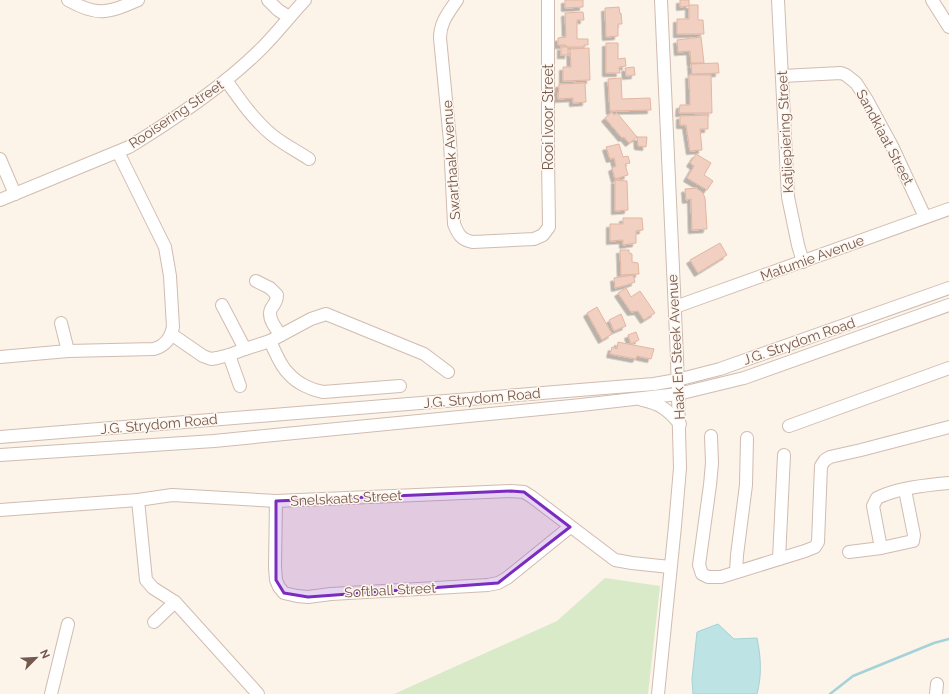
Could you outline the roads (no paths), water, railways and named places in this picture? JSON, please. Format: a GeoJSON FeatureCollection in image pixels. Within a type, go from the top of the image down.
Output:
{"type":"FeatureCollection","features":[{"type":"Feature","properties":{"kind":"street"},"geometry":{"type":"LineString","coordinates":[[68,0],[86,9],[106,12],[118,9],[138,0]]}},
{"type":"Feature","properties":{"kind":"street"},"geometry":{"type":"LineString","coordinates":[[268,0],[278,10],[289,17]]}},
{"type":"Feature","properties":{"kind":"street","name":"Rooisering Street"},"geometry":{"type":"LineString","coordinates":[[0,200],[118,152],[146,136],[226,80],[262,49],[305,0]]}},
{"type":"Feature","properties":{"kind":"street","name":"Swarthaak Avenue"},"geometry":{"type":"LineString","coordinates":[[457,0],[444,20],[441,27],[440,38],[449,127],[454,224],[461,238],[474,242],[526,240],[538,237],[545,233]]}},
{"type":"Feature","properties":{"kind":"street","name":"Rooi Ivoor Street"},"geometry":{"type":"LineString","coordinates":[[545,233],[549,227],[548,0]]}},
{"type":"Feature","properties":{"kind":"street","name":"Haak En Steek Avenue"},"geometry":{"type":"LineString","coordinates":[[658,694],[680,478],[680,424],[661,0]]}},
{"type":"Feature","properties":{"kind":"street","name":"Katjiepiering Street"},"geometry":{"type":"LineString","coordinates":[[778,0],[788,197],[803,262]]}},
{"type":"Feature","properties":{"kind":"street"},"geometry":{"type":"LineString","coordinates":[[932,0],[948,22]]}},
{"type":"Feature","properties":{"kind":"street","name":"Sandkiaat Street"},"geometry":{"type":"LineString","coordinates":[[782,76],[841,74],[846,75],[856,83],[892,146],[926,218]]}},
{"type":"Feature","properties":{"kind":"street"},"geometry":{"type":"LineString","coordinates":[[226,80],[251,116],[273,136],[309,159]]}},
{"type":"Feature","properties":{"kind":"street"},"geometry":{"type":"LineString","coordinates":[[0,357],[68,351],[154,349],[163,346],[171,334],[173,326],[170,276],[165,247],[118,152]]}},
{"type":"Feature","properties":{"kind":"street"},"geometry":{"type":"LineString","coordinates":[[0,159],[15,194]]}},
{"type":"Feature","properties":{"kind":"street","name":"Matumie Avenue"},"geometry":{"type":"LineString","coordinates":[[675,307],[949,209]]}},
{"type":"Feature","properties":{"kind":"street"},"geometry":{"type":"LineString","coordinates":[[256,281],[270,288],[277,295],[276,302],[271,310],[270,316],[281,364],[288,374],[313,390],[323,392],[400,386]]}},
{"type":"Feature","properties":{"kind":"street","name":"J.G. Strydom Road"},"geometry":{"type":"LineString","coordinates":[[0,437],[634,386],[677,380],[720,369],[949,288]]}},
{"type":"Feature","properties":{"kind":"street"},"geometry":{"type":"LineString","coordinates":[[222,305],[245,348]]}},
{"type":"Feature","properties":{"kind":"street","name":"J.G. Strydom Road"},"geometry":{"type":"LineString","coordinates":[[0,456],[214,441],[678,394],[744,378],[949,305]]}},
{"type":"Feature","properties":{"kind":"street"},"geometry":{"type":"LineString","coordinates":[[171,334],[204,356],[212,359],[229,355],[275,338],[317,316],[326,314],[424,354],[448,372]]}},
{"type":"Feature","properties":{"kind":"street"},"geometry":{"type":"LineString","coordinates":[[61,324],[68,351]]}},
{"type":"Feature","properties":{"kind":"street"},"geometry":{"type":"LineString","coordinates":[[229,355],[240,386]]}},
{"type":"Feature","properties":{"kind":"street"},"geometry":{"type":"LineString","coordinates":[[789,426],[949,368]]}},
{"type":"Feature","properties":{"kind":"street"},"geometry":{"type":"LineString","coordinates":[[635,399],[649,402],[664,408],[671,413],[680,424]]}},
{"type":"Feature","properties":{"kind":"street"},"geometry":{"type":"LineString","coordinates":[[711,436],[712,463],[710,485],[699,565],[702,574],[708,577],[721,577],[811,549],[817,545],[821,466],[825,460],[830,457],[949,427]]}},
{"type":"Feature","properties":{"kind":"street"},"geometry":{"type":"LineString","coordinates":[[736,572],[746,485],[747,438]]}},
{"type":"Feature","properties":{"kind":"street"},"geometry":{"type":"LineString","coordinates":[[779,559],[784,455]]}},
{"type":"Feature","properties":{"kind":"street"},"geometry":{"type":"LineString","coordinates":[[881,548],[873,506],[874,502],[881,496],[905,490],[949,483]]}},
{"type":"Feature","properties":{"kind":"street"},"geometry":{"type":"LineString","coordinates":[[850,552],[881,548],[912,541],[914,538],[905,490]]}},
{"type":"Feature","properties":{"kind":"street","name":"Snelskaats Street"},"geometry":{"type":"LineString","coordinates":[[0,510],[138,500],[172,496],[276,501],[511,491],[524,492],[615,560],[670,567]]}},
{"type":"Feature","properties":{"kind":"street"},"geometry":{"type":"LineString","coordinates":[[138,500],[146,580],[150,586],[175,602],[258,694]]}},
{"type":"Feature","properties":{"kind":"street","name":"Softball Street"},"geometry":{"type":"LineString","coordinates":[[276,501],[276,580],[284,593],[308,597],[330,594],[488,585],[498,583],[570,526]]}},
{"type":"Feature","properties":{"kind":"street"},"geometry":{"type":"LineString","coordinates":[[154,622],[175,602]]}},
{"type":"Feature","properties":{"kind":"street"},"geometry":{"type":"LineString","coordinates":[[51,694],[68,624]]}},
{"type":"Feature","properties":{"kind":"water"},"geometry":{"type":"Polygon","coordinates":[[[718,624],[734,639],[757,638],[760,680],[757,694],[693,694],[692,679],[697,632],[718,624]]]}},
{"type":"Feature","properties":{"kind":"waterway"},"geometry":{"type":"LineString","coordinates":[[830,694],[853,676],[934,643],[949,639]]}}]}
